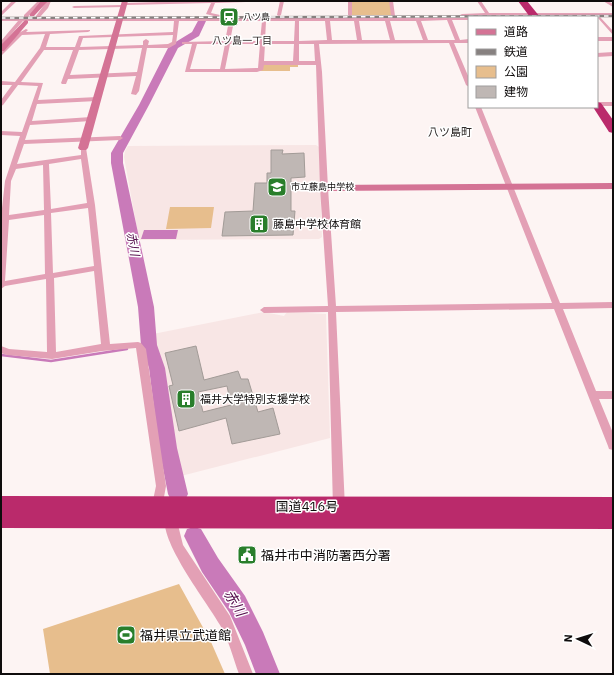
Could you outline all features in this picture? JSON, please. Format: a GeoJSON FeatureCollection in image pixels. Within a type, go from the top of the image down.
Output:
{"type":"FeatureCollection","features":[{"type":"Feature","properties":{"kind":"highway"},"geometry":{"type":"LineString","coordinates":[[522,1],[534,16]]}},
{"type":"Feature","properties":{"kind":"highway"},"geometry":{"type":"LineString","coordinates":[[598,106],[613,129]]}},
{"type":"Feature","properties":{"kind":"highway","name":"国道416号"},"geometry":{"type":"LineString","coordinates":[[1,505],[166,510],[339,512],[613,519]]}},
{"type":"Feature","properties":{"kind":"highway","name":"国道416号"},"geometry":{"type":"LineString","coordinates":[[339,512],[613,506]]}},
{"type":"Feature","properties":{"kind":"highway","name":"国道416号"},"geometry":{"type":"LineString","coordinates":[[1,518],[166,510]]}},
{"type":"Feature","properties":{"kind":"street"},"geometry":{"type":"LineString","coordinates":[[1,16],[15,1]]}},
{"type":"Feature","properties":{"kind":"street"},"geometry":{"type":"LineString","coordinates":[[1,54],[22,34],[41,1]]}},
{"type":"Feature","properties":{"kind":"street"},"geometry":{"type":"LineString","coordinates":[[1,49],[45,1]]}},
{"type":"Feature","properties":{"kind":"street"},"geometry":{"type":"LineString","coordinates":[[1,44],[30,18],[46,7],[49,1]]}},
{"type":"Feature","properties":{"kind":"street"},"geometry":{"type":"LineString","coordinates":[[68,16],[77,1]]}},
{"type":"Feature","properties":{"kind":"street"},"geometry":{"type":"LineString","coordinates":[[98,6],[100,1]]}},
{"type":"Feature","properties":{"kind":"street"},"geometry":{"type":"LineString","coordinates":[[214,1],[208,14],[210,16],[534,16],[613,14]]}},
{"type":"Feature","properties":{"kind":"street"},"geometry":{"type":"LineString","coordinates":[[74,7],[125,3],[246,1]]}},
{"type":"Feature","properties":{"kind":"street"},"geometry":{"type":"LineString","coordinates":[[279,15],[282,1]]}},
{"type":"Feature","properties":{"kind":"street"},"geometry":{"type":"LineString","coordinates":[[350,1],[350,15]]}},
{"type":"Feature","properties":{"kind":"street"},"geometry":{"type":"LineString","coordinates":[[391,1],[393,15]]}},
{"type":"Feature","properties":{"kind":"street"},"geometry":{"type":"LineString","coordinates":[[479,1],[488,15]]}},
{"type":"Feature","properties":{"kind":"street"},"geometry":{"type":"LineString","coordinates":[[605,1],[613,6]]}},
{"type":"Feature","properties":{"kind":"street"},"geometry":{"type":"LineString","coordinates":[[102,348],[106,345],[91,205],[84,157],[84,144],[125,3]]}},
{"type":"Feature","properties":{"kind":"street"},"geometry":{"type":"LineString","coordinates":[[1,16],[30,18],[120,18]]}},
{"type":"Feature","properties":{"kind":"street"},"geometry":{"type":"LineString","coordinates":[[1,20],[68,16],[177,20],[468,19]]}},
{"type":"Feature","properties":{"kind":"street"},"geometry":{"type":"LineString","coordinates":[[598,18],[613,18]]}},
{"type":"Feature","properties":{"kind":"street"},"geometry":{"type":"LineString","coordinates":[[598,18],[613,34]]}},
{"type":"Feature","properties":{"kind":"street"},"geometry":{"type":"LineString","coordinates":[[296,63],[297,19]]}},
{"type":"Feature","properties":{"kind":"street"},"geometry":{"type":"LineString","coordinates":[[327,19],[330,42]]}},
{"type":"Feature","properties":{"kind":"street"},"geometry":{"type":"LineString","coordinates":[[356,19],[360,42]]}},
{"type":"Feature","properties":{"kind":"street"},"geometry":{"type":"LineString","coordinates":[[387,19],[393,42]]}},
{"type":"Feature","properties":{"kind":"street"},"geometry":{"type":"LineString","coordinates":[[418,19],[426,41]]}},
{"type":"Feature","properties":{"kind":"street"},"geometry":{"type":"LineString","coordinates":[[449,19],[458,41]]}},
{"type":"Feature","properties":{"kind":"street"},"geometry":{"type":"LineString","coordinates":[[43,48],[76,49],[169,46],[174,43],[177,20]]}},
{"type":"Feature","properties":{"kind":"street"},"geometry":{"type":"LineString","coordinates":[[222,71],[232,20]]}},
{"type":"Feature","properties":{"kind":"street"},"geometry":{"type":"LineString","coordinates":[[195,43],[187,71],[261,69],[264,20]]}},
{"type":"Feature","properties":{"kind":"street"},"geometry":{"type":"LineString","coordinates":[[1,104],[43,48],[48,33]]}},
{"type":"Feature","properties":{"kind":"street"},"geometry":{"type":"LineString","coordinates":[[116,33],[81,37],[65,80],[140,74]]}},
{"type":"Feature","properties":{"kind":"street"},"geometry":{"type":"LineString","coordinates":[[22,34],[175,33]]}},
{"type":"Feature","properties":{"kind":"street"},"geometry":{"type":"LineString","coordinates":[[134,94],[140,74],[148,34]]}},
{"type":"Feature","properties":{"kind":"street"},"geometry":{"type":"LineString","coordinates":[[598,39],[613,39]]}},
{"type":"Feature","properties":{"kind":"street"},"geometry":{"type":"LineString","coordinates":[[451,41],[468,83]]}},
{"type":"Feature","properties":{"kind":"street"},"geometry":{"type":"LineString","coordinates":[[184,43],[468,41]]}},
{"type":"Feature","properties":{"kind":"street"},"geometry":{"type":"LineString","coordinates":[[316,42],[332,308],[339,512]]}},
{"type":"Feature","properties":{"kind":"street"},"geometry":{"type":"LineString","coordinates":[[598,55],[613,54]]}},
{"type":"Feature","properties":{"kind":"street"},"geometry":{"type":"LineString","coordinates":[[261,63],[318,63]]}},
{"type":"Feature","properties":{"kind":"street"},"geometry":{"type":"LineString","coordinates":[[1,83],[41,84],[4,192],[1,285],[98,268]]}},
{"type":"Feature","properties":{"kind":"street"},"geometry":{"type":"LineString","coordinates":[[35,102],[97,99]]}},
{"type":"Feature","properties":{"kind":"street"},"geometry":{"type":"LineString","coordinates":[[598,105],[613,104]]}},
{"type":"Feature","properties":{"kind":"street"},"geometry":{"type":"LineString","coordinates":[[478,108],[613,446]]}},
{"type":"Feature","properties":{"kind":"street"},"geometry":{"type":"LineString","coordinates":[[28,123],[91,120]]}},
{"type":"Feature","properties":{"kind":"street"},"geometry":{"type":"LineString","coordinates":[[1,133],[24,134]]}},
{"type":"Feature","properties":{"kind":"street"},"geometry":{"type":"LineString","coordinates":[[22,142],[84,144],[120,138]]}},
{"type":"Feature","properties":{"kind":"street"},"geometry":{"type":"LineString","coordinates":[[13,167],[84,157]]}},
{"type":"Feature","properties":{"kind":"street"},"geometry":{"type":"LineString","coordinates":[[46,163],[52,356]]}},
{"type":"Feature","properties":{"kind":"street"},"geometry":{"type":"LineString","coordinates":[[324,188],[613,186]]}},
{"type":"Feature","properties":{"kind":"street"},"geometry":{"type":"LineString","coordinates":[[3,218],[91,205]]}},
{"type":"Feature","properties":{"kind":"street"},"geometry":{"type":"LineString","coordinates":[[264,310],[613,305]]}},
{"type":"Feature","properties":{"kind":"street"},"geometry":{"type":"LineString","coordinates":[[1,349],[7,352],[52,356],[138,344],[141,349],[161,486],[174,538],[178,548],[225,621],[246,674]]}},
{"type":"Feature","properties":{"kind":"street"},"geometry":{"type":"LineString","coordinates":[[593,395],[613,395]]}},
{"type":"Feature","properties":{"kind":"shaded area"},"geometry":{"type":"Polygon","coordinates":[[[316,145],[319,147],[322,237],[319,239],[139,240],[124,157],[128,146],[316,145]]]}},
{"type":"Feature","properties":{"kind":"shaded area"},"geometry":{"type":"Polygon","coordinates":[[[144,230],[178,230],[176,239],[141,239],[144,230]]]}},
{"type":"Feature","properties":{"kind":"shaded area"},"geometry":{"type":"Polygon","coordinates":[[[264,312],[284,316],[287,312],[326,314],[330,438],[181,476],[153,334],[264,312]]]}},
{"type":"Feature","properties":{"kind":"green space"},"geometry":{"type":"Polygon","coordinates":[[[350,1],[391,1],[393,15],[350,15],[350,1]]]}},
{"type":"Feature","properties":{"kind":"green space"},"geometry":{"type":"Polygon","coordinates":[[[261,63],[298,63],[298,67],[290,67],[290,71],[260,71],[261,63]]]}},
{"type":"Feature","properties":{"kind":"green space"},"geometry":{"type":"Polygon","coordinates":[[[170,207],[214,207],[211,228],[166,229],[170,207]]]}},
{"type":"Feature","properties":{"kind":"green space","name":"福井県立武道館"},"geometry":{"type":"Polygon","coordinates":[[[179,584],[211,642],[225,674],[50,674],[43,629],[179,584]]]}},
{"type":"Feature","properties":{"kind":"building"},"geometry":{"type":"Polygon","coordinates":[[[271,150],[283,150],[282,154],[304,153],[305,177],[291,178],[291,211],[295,211],[293,235],[222,236],[225,212],[253,211],[255,183],[267,183],[267,173],[271,173],[271,150]]]}},
{"type":"Feature","properties":{"kind":"building","name":"福井大学特別支援学校"},"geometry":{"type":"Polygon","coordinates":[[[196,346],[204,380],[238,371],[241,379],[248,379],[258,412],[273,408],[280,434],[232,444],[226,418],[179,431],[169,386],[173,385],[165,353],[196,346]],[[227,386],[198,392],[203,412],[231,405],[227,386]]]}},
{"type":"Feature","properties":{"kind":"waterway","name":"赤川"},"geometry":{"type":"LineString","coordinates":[[178,494],[168,448],[157,368],[149,345],[146,307],[117,163],[117,153],[144,105],[174,46],[196,34],[202,21]]}},
{"type":"Feature","properties":{"kind":"waterway"},"geometry":{"type":"LineString","coordinates":[[1,355],[51,361],[127,349]]}},
{"type":"Feature","properties":{"kind":"waterway","name":"赤川"},"geometry":{"type":"LineString","coordinates":[[194,536],[210,565],[237,604],[255,640],[268,674]]}},
{"type":"Feature","properties":{"kind":"railway"},"geometry":{"type":"LineString","coordinates":[[1,18],[468,16]]}},
{"type":"Feature","properties":{"kind":"railway"},"geometry":{"type":"LineString","coordinates":[[598,16],[613,16]]}},
{"type":"Feature","properties":{"kind":"place","name":"八ツ島"},"geometry":{"type":"Point","coordinates":[229,17]}},
{"type":"Feature","properties":{"kind":"place","name":"市立藤島中学校"},"geometry":{"type":"Point","coordinates":[277,187]}},
{"type":"Feature","properties":{"kind":"place","name":"藤島中学校体育館"},"geometry":{"type":"Point","coordinates":[259,224]}},
{"type":"Feature","properties":{"kind":"place","name":"福井大学特別支援学校"},"geometry":{"type":"Point","coordinates":[186,399]}},
{"type":"Feature","properties":{"kind":"place","name":"福井市中消防署西分署"},"geometry":{"type":"Point","coordinates":[247,555]}},
{"type":"Feature","properties":{"kind":"place","name":"福井県立武道館"},"geometry":{"type":"Point","coordinates":[126,635]}},
{"type":"Feature","properties":{"kind":"district","name":"八ツ島一丁目"},"geometry":{"type":"Point","coordinates":[242,40]}},
{"type":"Feature","properties":{"kind":"district","name":"八ツ島町"},"geometry":{"type":"Point","coordinates":[450,132]}}]}
